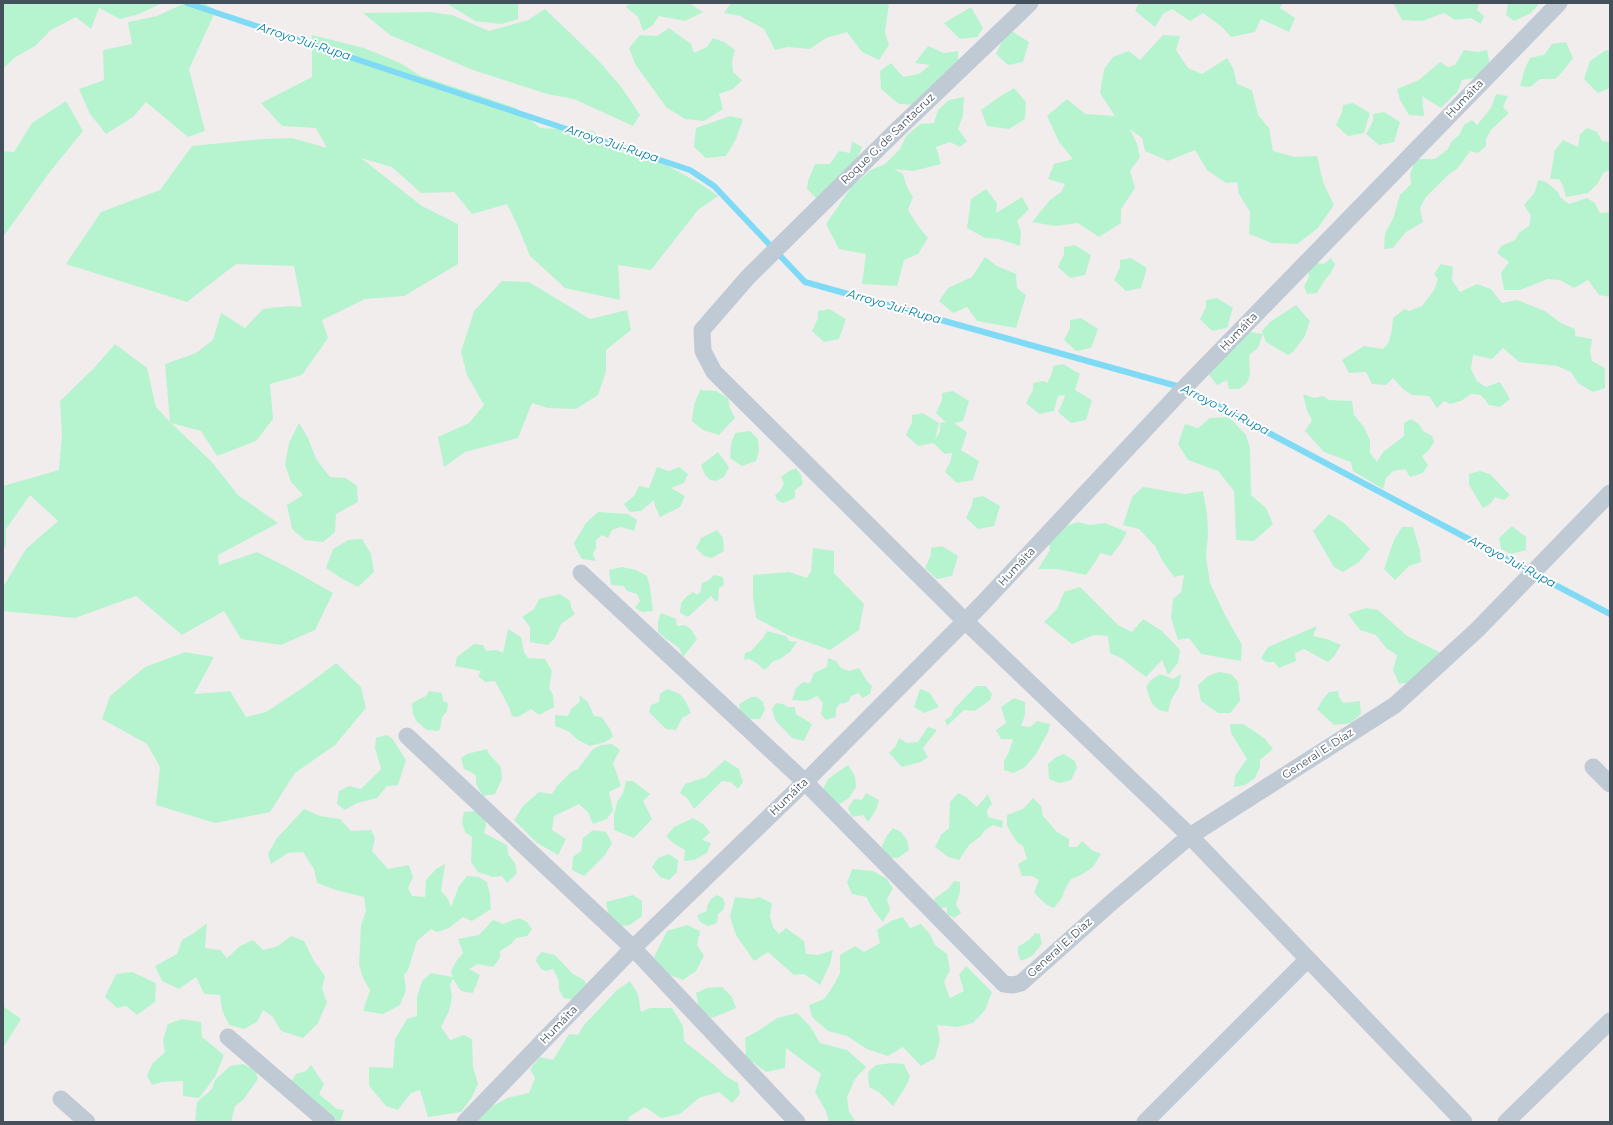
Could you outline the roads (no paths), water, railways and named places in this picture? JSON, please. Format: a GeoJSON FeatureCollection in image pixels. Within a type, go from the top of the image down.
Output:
{"type":"FeatureCollection","features":[{"type":"Feature","properties":{"kind":"street","name":"Roque G. de Santacruz"},"geometry":{"type":"LineString","coordinates":[[1030,3],[893,134],[748,277],[702,330],[703,351],[714,372],[965,621],[1190,836],[1464,1122]]}},
{"type":"Feature","properties":{"kind":"street","name":"Humáita"},"geometry":{"type":"LineString","coordinates":[[465,1122],[633,948],[805,782],[965,621],[1184,388],[1559,3]]}},
{"type":"Feature","properties":{"kind":"street","name":"General E. Díaz"},"geometry":{"type":"LineString","coordinates":[[805,782],[1004,984],[1013,986],[1021,983],[1112,902],[1190,836],[1395,705],[1477,630],[1610,493]]}},
{"type":"Feature","properties":{"kind":"street"},"geometry":{"type":"LineString","coordinates":[[581,573],[805,782]]}},
{"type":"Feature","properties":{"kind":"street"},"geometry":{"type":"LineString","coordinates":[[407,736],[633,948],[797,1122]]}},
{"type":"Feature","properties":{"kind":"street"},"geometry":{"type":"LineString","coordinates":[[1592,767],[1610,784]]}},
{"type":"Feature","properties":{"kind":"street"},"geometry":{"type":"LineString","coordinates":[[1144,1122],[1308,959]]}},
{"type":"Feature","properties":{"kind":"street"},"geometry":{"type":"LineString","coordinates":[[1506,1122],[1610,1021]]}},
{"type":"Feature","properties":{"kind":"street"},"geometry":{"type":"LineString","coordinates":[[228,1037],[327,1122]]}},
{"type":"Feature","properties":{"kind":"street"},"geometry":{"type":"LineString","coordinates":[[61,1099],[87,1122]]}},
{"type":"Feature","properties":{"kind":"waterway","name":"Arroyo Jui-Rupa"},"geometry":{"type":"LineString","coordinates":[[187,3],[690,170],[714,186],[805,282],[1184,388],[1610,614]]}}]}
